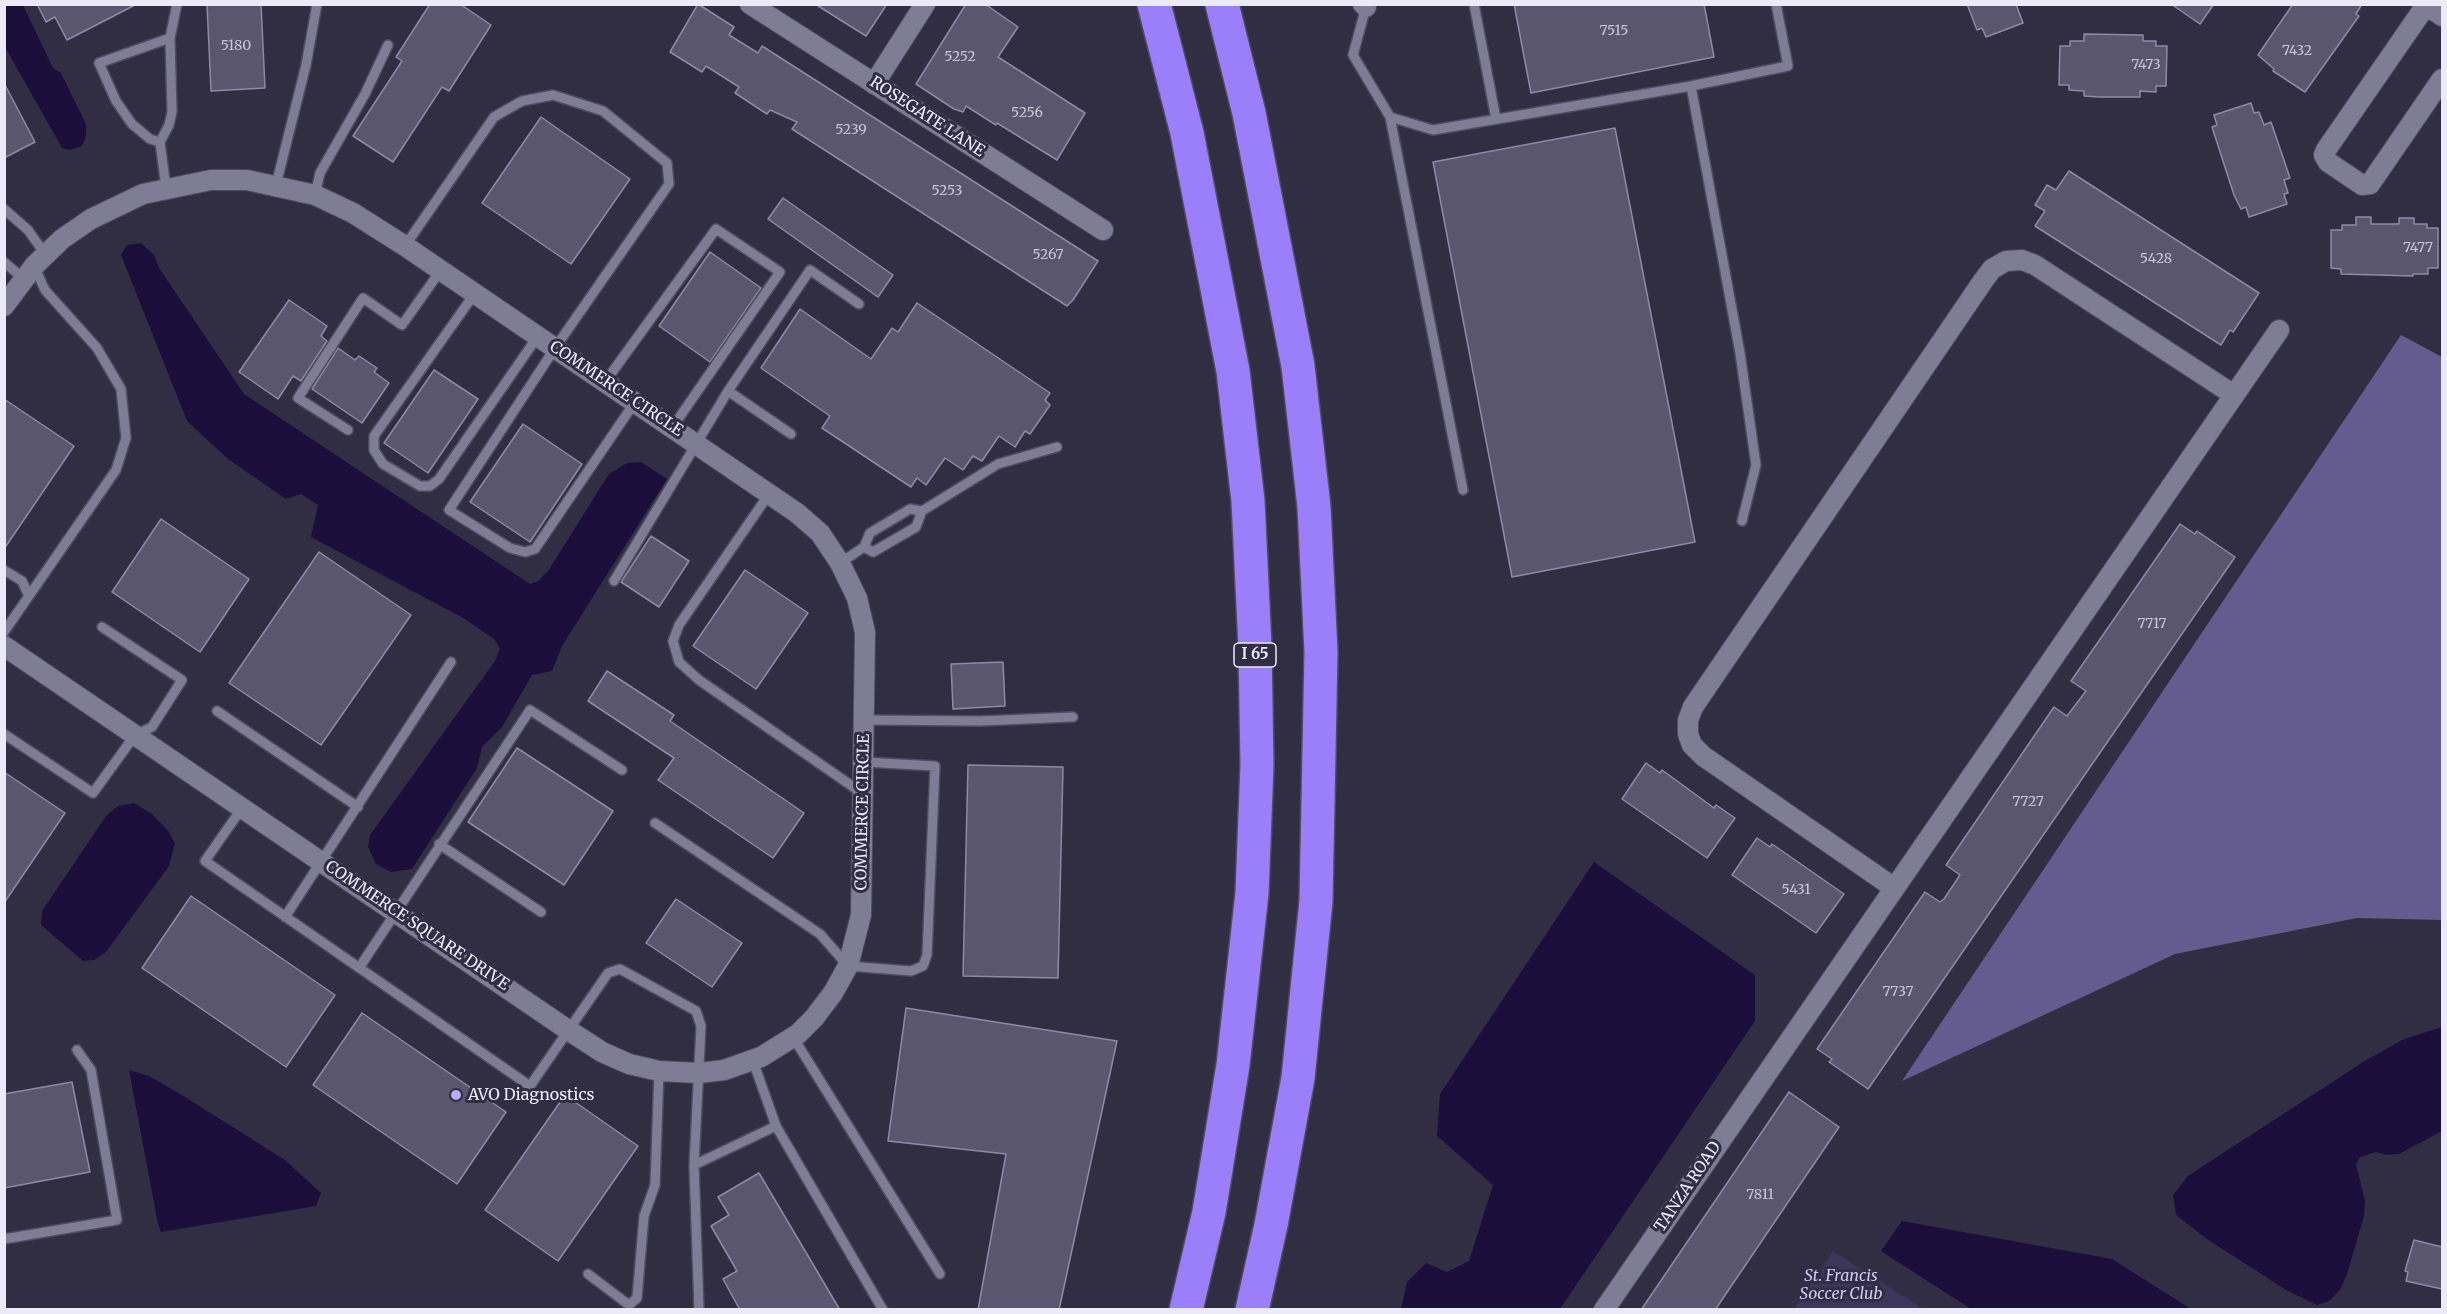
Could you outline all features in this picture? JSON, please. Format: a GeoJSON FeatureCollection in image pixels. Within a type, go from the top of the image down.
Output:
{"type":"FeatureCollection","features":[{"type":"Feature","properties":{"kind":"highway","name":"I 65"},"geometry":{"type":"LineString","coordinates":[[1154,4],[1186,133],[1233,371],[1248,501],[1255,647],[1257,765],[1252,892],[1233,1065],[1209,1212],[1186,1310]]}},
{"type":"Feature","properties":{"kind":"highway"},"geometry":{"type":"LineString","coordinates":[[1222,4],[1249,113],[1298,366],[1314,507],[1321,652],[1316,901],[1298,1078],[1271,1225],[1252,1310]]}},
{"type":"Feature","properties":{"kind":"street","name":"ROSEGATE LANE"},"geometry":{"type":"LineString","coordinates":[[750,4],[1103,230]]}},
{"type":"Feature","properties":{"kind":"street"},"geometry":{"type":"LineString","coordinates":[[874,84],[925,4]]}},
{"type":"Feature","properties":{"kind":"street"},"geometry":{"type":"LineString","coordinates":[[2433,10],[2421,11],[2326,150],[2324,155],[2328,162],[2362,185],[2370,184],[2442,79]]}},
{"type":"Feature","properties":{"kind":"street","name":"COMMERCE CIRCLE"},"geometry":{"type":"LineString","coordinates":[[4,306],[34,266],[91,219],[126,201],[166,188],[211,180],[247,180],[315,195],[353,213],[405,246],[797,513],[820,533],[840,562],[857,598],[865,632],[861,915],[844,975]]}},
{"type":"Feature","properties":{"kind":"street"},"geometry":{"type":"LineString","coordinates":[[1893,887],[1703,756],[1692,745],[1688,734],[1688,720],[1693,707],[1983,281],[1992,270],[2006,261],[2022,260],[2035,265],[2234,395]]}},
{"type":"Feature","properties":{"kind":"street","name":"TANZA ROAD"},"geometry":{"type":"LineString","coordinates":[[1604,1310],[1893,887],[2279,330]]}},
{"type":"Feature","properties":{"kind":"street","name":"COMMERCE SQUARE DRIVE"},"geometry":{"type":"LineString","coordinates":[[4,646],[568,1030],[615,1059],[659,1071],[699,1073],[724,1070],[753,1060],[793,1037],[820,1012],[844,975]]}},
{"type":"Feature","properties":{"kind":"lane"},"geometry":{"type":"LineString","coordinates":[[166,188],[160,142],[170,125],[172,112],[170,38],[177,4]]}},
{"type":"Feature","properties":{"kind":"lane"},"geometry":{"type":"LineString","coordinates":[[276,185],[306,64],[316,4]]}},
{"type":"Feature","properties":{"kind":"lane"},"geometry":{"type":"LineString","coordinates":[[1474,4],[1496,119]]}},
{"type":"Feature","properties":{"kind":"lane"},"geometry":{"type":"LineString","coordinates":[[1390,117],[1433,130],[1691,86],[1788,66],[1776,4]]}},
{"type":"Feature","properties":{"kind":"lane"},"geometry":{"type":"LineString","coordinates":[[1365,6],[1353,55],[1390,117],[1463,490]]}},
{"type":"Feature","properties":{"kind":"lane"},"geometry":{"type":"LineString","coordinates":[[160,142],[150,139],[132,124],[116,101],[99,63],[170,38]]}},
{"type":"Feature","properties":{"kind":"lane"},"geometry":{"type":"LineString","coordinates":[[315,195],[320,173],[365,93],[388,45]]}},
{"type":"Feature","properties":{"kind":"lane"},"geometry":{"type":"LineString","coordinates":[[1691,86],[1740,354],[1756,465],[1742,521]]}},
{"type":"Feature","properties":{"kind":"lane"},"geometry":{"type":"LineString","coordinates":[[405,246],[494,117],[522,100],[553,95],[603,111],[667,163],[669,184],[555,348],[449,510],[510,548],[525,552],[535,549],[635,402]]}},
{"type":"Feature","properties":{"kind":"lane"},"geometry":{"type":"LineString","coordinates":[[4,209],[28,230],[34,266],[45,290],[97,348],[121,389],[126,438],[116,470],[4,632]]}},
{"type":"Feature","properties":{"kind":"lane"},"geometry":{"type":"LineString","coordinates":[[605,382],[716,228],[780,272],[672,428]]}},
{"type":"Feature","properties":{"kind":"lane"},"geometry":{"type":"LineString","coordinates":[[4,262],[34,266]]}},
{"type":"Feature","properties":{"kind":"lane"},"geometry":{"type":"LineString","coordinates":[[348,430],[298,398],[363,298],[402,325],[441,270]]}},
{"type":"Feature","properties":{"kind":"lane"},"geometry":{"type":"LineString","coordinates":[[614,581],[728,391],[810,270],[859,304]]}},
{"type":"Feature","properties":{"kind":"lane"},"geometry":{"type":"LineString","coordinates":[[475,293],[374,436],[374,450],[383,464],[420,486],[430,486],[439,479],[538,336]]}},
{"type":"Feature","properties":{"kind":"lane"},"geometry":{"type":"LineString","coordinates":[[728,391],[791,434]]}},
{"type":"Feature","properties":{"kind":"lane"},"geometry":{"type":"LineString","coordinates":[[864,547],[873,552],[916,527],[922,511],[998,464],[1057,447]]}},
{"type":"Feature","properties":{"kind":"lane"},"geometry":{"type":"LineString","coordinates":[[769,494],[679,625],[673,641],[679,662],[699,680],[863,794]]}},
{"type":"Feature","properties":{"kind":"lane"},"geometry":{"type":"LineString","coordinates":[[840,562],[864,547],[870,533],[910,509],[922,511]]}},
{"type":"Feature","properties":{"kind":"lane"},"geometry":{"type":"LineString","coordinates":[[4,570],[22,582],[29,596]]}},
{"type":"Feature","properties":{"kind":"lane"},"geometry":{"type":"LineString","coordinates":[[4,734],[93,793],[135,735],[152,727],[182,680],[102,627]]}},
{"type":"Feature","properties":{"kind":"lane"},"geometry":{"type":"LineString","coordinates":[[285,917],[451,662]]}},
{"type":"Feature","properties":{"kind":"lane"},"geometry":{"type":"LineString","coordinates":[[359,968],[439,844],[530,710],[622,771]]}},
{"type":"Feature","properties":{"kind":"lane"},"geometry":{"type":"LineString","coordinates":[[217,711],[358,807]]}},
{"type":"Feature","properties":{"kind":"lane"},"geometry":{"type":"LineString","coordinates":[[865,720],[980,722],[1073,717]]}},
{"type":"Feature","properties":{"kind":"lane"},"geometry":{"type":"LineString","coordinates":[[655,823],[820,934],[844,975],[911,970],[923,966],[927,955],[934,766],[864,762]]}},
{"type":"Feature","properties":{"kind":"lane"},"geometry":{"type":"LineString","coordinates":[[242,807],[205,861],[530,1086],[608,973],[620,969],[696,1011],[701,1026],[694,1165],[699,1310]]}},
{"type":"Feature","properties":{"kind":"lane"},"geometry":{"type":"LineString","coordinates":[[439,844],[541,912]]}},
{"type":"Feature","properties":{"kind":"lane"},"geometry":{"type":"LineString","coordinates":[[793,1037],[940,1274]]}},
{"type":"Feature","properties":{"kind":"lane"},"geometry":{"type":"LineString","coordinates":[[4,1239],[117,1220],[91,1070],[77,1050]]}},
{"type":"Feature","properties":{"kind":"lane"},"geometry":{"type":"LineString","coordinates":[[753,1060],[776,1126],[883,1310]]}},
{"type":"Feature","properties":{"kind":"lane"},"geometry":{"type":"LineString","coordinates":[[588,1274],[629,1305],[637,1298],[644,1216],[655,1185],[659,1071]]}},
{"type":"Feature","properties":{"kind":"lane"},"geometry":{"type":"LineString","coordinates":[[694,1165],[776,1126]]}},
{"type":"Feature","properties":{"kind":"green space","name":"St. Francis Soccer Club"},"geometry":{"type":"Polygon","coordinates":[[[1833,1251],[1923,1309],[1794,1309],[1833,1251]]]}},
{"type":"Feature","properties":{"kind":"shaded area"},"geometry":{"type":"Polygon","coordinates":[[[4,5],[23,5],[53,68],[61,73],[86,124],[86,136],[82,146],[70,150],[62,148],[5,47],[4,5]]]}},
{"type":"Feature","properties":{"kind":"shaded area"},"geometry":{"type":"Polygon","coordinates":[[[141,243],[154,255],[159,268],[244,394],[530,584],[538,581],[548,571],[609,474],[627,463],[641,462],[667,479],[562,646],[552,671],[532,675],[502,727],[482,747],[477,768],[412,869],[391,872],[376,864],[368,847],[370,835],[495,661],[500,649],[495,640],[465,619],[311,537],[318,505],[301,494],[286,499],[228,459],[187,421],[121,255],[127,245],[141,243]]]}},
{"type":"Feature","properties":{"kind":"shaded area"},"geometry":{"type":"Polygon","coordinates":[[[2401,335],[2442,357],[2442,920],[2357,918],[2175,954],[1902,1081],[2401,335]]]}},
{"type":"Feature","properties":{"kind":"shaded area"},"geometry":{"type":"Polygon","coordinates":[[[134,803],[152,814],[169,832],[175,843],[169,866],[106,952],[94,960],[83,961],[41,925],[42,911],[106,816],[118,806],[134,803]]]}},
{"type":"Feature","properties":{"kind":"shaded area"},"geometry":{"type":"Polygon","coordinates":[[[1594,862],[1755,975],[1755,1021],[1560,1309],[1401,1309],[1407,1282],[1426,1263],[1447,1272],[1469,1261],[1493,1185],[1437,1136],[1440,1094],[1594,862]]]}},
{"type":"Feature","properties":{"kind":"shaded area"},"geometry":{"type":"Polygon","coordinates":[[[2442,1027],[2442,1131],[2399,1154],[2387,1155],[2376,1152],[2360,1157],[2356,1164],[2365,1201],[2364,1216],[2347,1274],[2340,1290],[2329,1301],[2317,1305],[2286,1290],[2207,1239],[2176,1215],[2173,1195],[2188,1176],[2363,1062],[2404,1039],[2442,1027]]]}},
{"type":"Feature","properties":{"kind":"shaded area"},"geometry":{"type":"Polygon","coordinates":[[[129,1070],[149,1076],[285,1160],[321,1193],[316,1206],[161,1232],[129,1070]]]}},
{"type":"Feature","properties":{"kind":"shaded area"},"geometry":{"type":"Polygon","coordinates":[[[1902,1221],[2112,1259],[2191,1309],[1971,1309],[1881,1251],[1902,1221]]]}},
{"type":"Feature","properties":{"kind":"building"},"geometry":{"type":"Polygon","coordinates":[[[37,4],[137,4],[67,40],[55,17],[46,22],[37,4]]]}},
{"type":"Feature","properties":{"kind":"building"},"geometry":{"type":"Polygon","coordinates":[[[207,4],[261,4],[265,88],[211,91],[207,4]]]}},
{"type":"Feature","properties":{"kind":"building"},"geometry":{"type":"Polygon","coordinates":[[[430,4],[460,4],[491,25],[449,91],[442,87],[393,162],[353,136],[402,61],[396,57],[430,4]]]}},
{"type":"Feature","properties":{"kind":"building"},"geometry":{"type":"Polygon","coordinates":[[[698,4],[734,27],[729,35],[758,53],[762,46],[1098,261],[1073,300],[1067,306],[792,129],[797,122],[770,110],[767,114],[735,93],[739,87],[706,66],[702,72],[670,52],[698,4]]]}},
{"type":"Feature","properties":{"kind":"building"},"geometry":{"type":"Polygon","coordinates":[[[815,4],[887,4],[866,36],[815,4]]]}},
{"type":"Feature","properties":{"kind":"building"},"geometry":{"type":"Polygon","coordinates":[[[966,4],[985,4],[1018,27],[998,57],[1085,113],[1057,160],[966,106],[963,112],[954,109],[916,84],[966,4]]]}},
{"type":"Feature","properties":{"kind":"building"},"geometry":{"type":"Polygon","coordinates":[[[1514,4],[1704,4],[1714,57],[1531,93],[1514,4]]]}},
{"type":"Feature","properties":{"kind":"building"},"geometry":{"type":"Polygon","coordinates":[[[1967,4],[2016,4],[2023,23],[1986,37],[1982,28],[1977,30],[1967,4]]]}},
{"type":"Feature","properties":{"kind":"building"},"geometry":{"type":"Polygon","coordinates":[[[2171,4],[2214,4],[2200,24],[2171,4]]]}},
{"type":"Feature","properties":{"kind":"building"},"geometry":{"type":"Polygon","coordinates":[[[2293,4],[2362,4],[2356,14],[2359,16],[2305,92],[2273,71],[2274,69],[2258,55],[2293,4]]]}},
{"type":"Feature","properties":{"kind":"building"},"geometry":{"type":"Polygon","coordinates":[[[2084,34],[2143,35],[2143,41],[2156,41],[2156,46],[2167,46],[2166,86],[2156,86],[2156,92],[2140,91],[2140,97],[2099,97],[2084,96],[2084,91],[2069,90],[2069,85],[2059,85],[2060,46],[2070,46],[2070,41],[2084,41],[2084,34]]]}},
{"type":"Feature","properties":{"kind":"building"},"geometry":{"type":"Polygon","coordinates":[[[4,83],[35,142],[4,158],[4,83]]]}},
{"type":"Feature","properties":{"kind":"building"},"geometry":{"type":"Polygon","coordinates":[[[2251,103],[2254,113],[2259,112],[2264,125],[2271,122],[2290,178],[2284,180],[2288,193],[2284,194],[2287,204],[2249,217],[2246,207],[2241,209],[2234,195],[2212,127],[2217,125],[2214,115],[2251,103]]]}},
{"type":"Feature","properties":{"kind":"building"},"geometry":{"type":"Polygon","coordinates":[[[541,117],[630,179],[571,264],[482,203],[541,117]]]}},
{"type":"Feature","properties":{"kind":"building"},"geometry":{"type":"Polygon","coordinates":[[[1615,128],[1695,542],[1512,577],[1433,162],[1615,128]]]}},
{"type":"Feature","properties":{"kind":"building"},"geometry":{"type":"Polygon","coordinates":[[[2069,171],[2259,293],[2233,332],[2230,330],[2221,345],[2035,226],[2045,211],[2035,205],[2047,185],[2056,190],[2069,171]]]}},
{"type":"Feature","properties":{"kind":"building"},"geometry":{"type":"Polygon","coordinates":[[[783,198],[893,275],[878,297],[768,219],[783,198]]]}},
{"type":"Feature","properties":{"kind":"building"},"geometry":{"type":"Polygon","coordinates":[[[2356,217],[2371,217],[2371,224],[2399,224],[2399,218],[2414,218],[2414,224],[2427,224],[2427,228],[2438,228],[2438,268],[2428,268],[2428,274],[2413,274],[2413,276],[2341,274],[2341,269],[2331,268],[2331,230],[2342,230],[2342,225],[2356,225],[2356,217]]]}},
{"type":"Feature","properties":{"kind":"building"},"geometry":{"type":"Polygon","coordinates":[[[710,252],[761,288],[710,362],[659,326],[710,252]]]}},
{"type":"Feature","properties":{"kind":"building"},"geometry":{"type":"Polygon","coordinates":[[[289,300],[327,326],[321,336],[327,341],[301,381],[293,376],[278,399],[239,372],[289,300]]]}},
{"type":"Feature","properties":{"kind":"building"},"geometry":{"type":"Polygon","coordinates":[[[917,303],[1050,393],[1045,400],[1050,405],[1030,434],[1025,431],[1015,447],[999,436],[982,461],[973,456],[963,470],[945,458],[926,485],[917,478],[911,487],[822,428],[830,416],[761,368],[800,309],[871,359],[892,328],[898,332],[917,303]]]}},
{"type":"Feature","properties":{"kind":"building"},"geometry":{"type":"Polygon","coordinates":[[[338,348],[355,360],[359,356],[377,368],[374,372],[389,383],[362,423],[312,389],[338,348]]]}},
{"type":"Feature","properties":{"kind":"building"},"geometry":{"type":"Polygon","coordinates":[[[434,370],[478,399],[428,473],[384,443],[434,370]]]}},
{"type":"Feature","properties":{"kind":"building"},"geometry":{"type":"Polygon","coordinates":[[[4,399],[74,446],[4,549],[4,399]]]}},
{"type":"Feature","properties":{"kind":"building"},"geometry":{"type":"Polygon","coordinates":[[[523,424],[582,464],[530,542],[470,502],[523,424]]]}},
{"type":"Feature","properties":{"kind":"building"},"geometry":{"type":"Polygon","coordinates":[[[161,519],[249,579],[200,652],[112,592],[161,519]]]}},
{"type":"Feature","properties":{"kind":"building"},"geometry":{"type":"Polygon","coordinates":[[[2180,524],[2195,534],[2197,531],[2235,557],[1868,1089],[1829,1062],[1832,1059],[1817,1049],[1925,892],[1940,902],[1944,899],[1960,875],[1946,865],[2054,707],[2067,716],[2086,691],[2071,681],[2180,524]]]}},
{"type":"Feature","properties":{"kind":"building"},"geometry":{"type":"Polygon","coordinates":[[[651,536],[689,561],[659,607],[621,582],[651,536]]]}},
{"type":"Feature","properties":{"kind":"building"},"geometry":{"type":"Polygon","coordinates":[[[319,552],[411,615],[321,745],[229,683],[319,552]]]}},
{"type":"Feature","properties":{"kind":"building"},"geometry":{"type":"Polygon","coordinates":[[[745,570],[808,613],[756,689],[693,646],[745,570]]]}},
{"type":"Feature","properties":{"kind":"building"},"geometry":{"type":"Polygon","coordinates":[[[1003,662],[1005,706],[953,709],[951,664],[1003,662]]]}},
{"type":"Feature","properties":{"kind":"building"},"geometry":{"type":"Polygon","coordinates":[[[607,671],[674,715],[670,721],[804,813],[773,858],[658,780],[674,758],[588,701],[607,671]]]}},
{"type":"Feature","properties":{"kind":"building"},"geometry":{"type":"Polygon","coordinates":[[[517,748],[613,811],[564,885],[468,822],[517,748]]]}},
{"type":"Feature","properties":{"kind":"building"},"geometry":{"type":"Polygon","coordinates":[[[1646,763],[1660,773],[1662,770],[1714,808],[1716,805],[1735,818],[1707,858],[1622,799],[1646,763]]]}},
{"type":"Feature","properties":{"kind":"building"},"geometry":{"type":"Polygon","coordinates":[[[968,765],[1063,767],[1058,978],[963,976],[968,765]]]}},
{"type":"Feature","properties":{"kind":"building"},"geometry":{"type":"Polygon","coordinates":[[[4,772],[65,813],[4,903],[4,772]]]}},
{"type":"Feature","properties":{"kind":"building"},"geometry":{"type":"Polygon","coordinates":[[[1757,838],[1770,847],[1772,844],[1844,894],[1816,933],[1732,875],[1757,838]]]}},
{"type":"Feature","properties":{"kind":"building"},"geometry":{"type":"Polygon","coordinates":[[[191,896],[335,995],[286,1067],[142,968],[191,896]]]}},
{"type":"Feature","properties":{"kind":"building"},"geometry":{"type":"Polygon","coordinates":[[[676,899],[742,943],[712,987],[646,943],[676,899]]]}},
{"type":"Feature","properties":{"kind":"building"},"geometry":{"type":"Polygon","coordinates":[[[906,1008],[1117,1041],[1059,1310],[978,1310],[1006,1154],[888,1141],[906,1008]]]}},
{"type":"Feature","properties":{"kind":"building"},"geometry":{"type":"Polygon","coordinates":[[[362,1013],[506,1112],[457,1184],[313,1085],[362,1013]]]}},
{"type":"Feature","properties":{"kind":"building"},"geometry":{"type":"Polygon","coordinates":[[[72,1082],[90,1172],[4,1188],[4,1094],[72,1082]]]}},
{"type":"Feature","properties":{"kind":"building"},"geometry":{"type":"Polygon","coordinates":[[[1789,1092],[1839,1127],[1715,1310],[1641,1310],[1789,1092]]]}},
{"type":"Feature","properties":{"kind":"building"},"geometry":{"type":"Polygon","coordinates":[[[565,1095],[638,1146],[558,1261],[485,1210],[565,1095]]]}},
{"type":"Feature","properties":{"kind":"building"},"geometry":{"type":"Polygon","coordinates":[[[759,1173],[840,1310],[740,1310],[723,1279],[737,1271],[711,1226],[729,1215],[718,1197],[759,1173]]]}},
{"type":"Feature","properties":{"kind":"building"},"geometry":{"type":"Polygon","coordinates":[[[2414,1240],[2442,1247],[2442,1289],[2406,1281],[2408,1272],[2405,1271],[2414,1240]]]}},
{"type":"Feature","properties":{"kind":"place","name":"AVO Diagnostics"},"geometry":{"type":"Point","coordinates":[456,1095]}}]}
